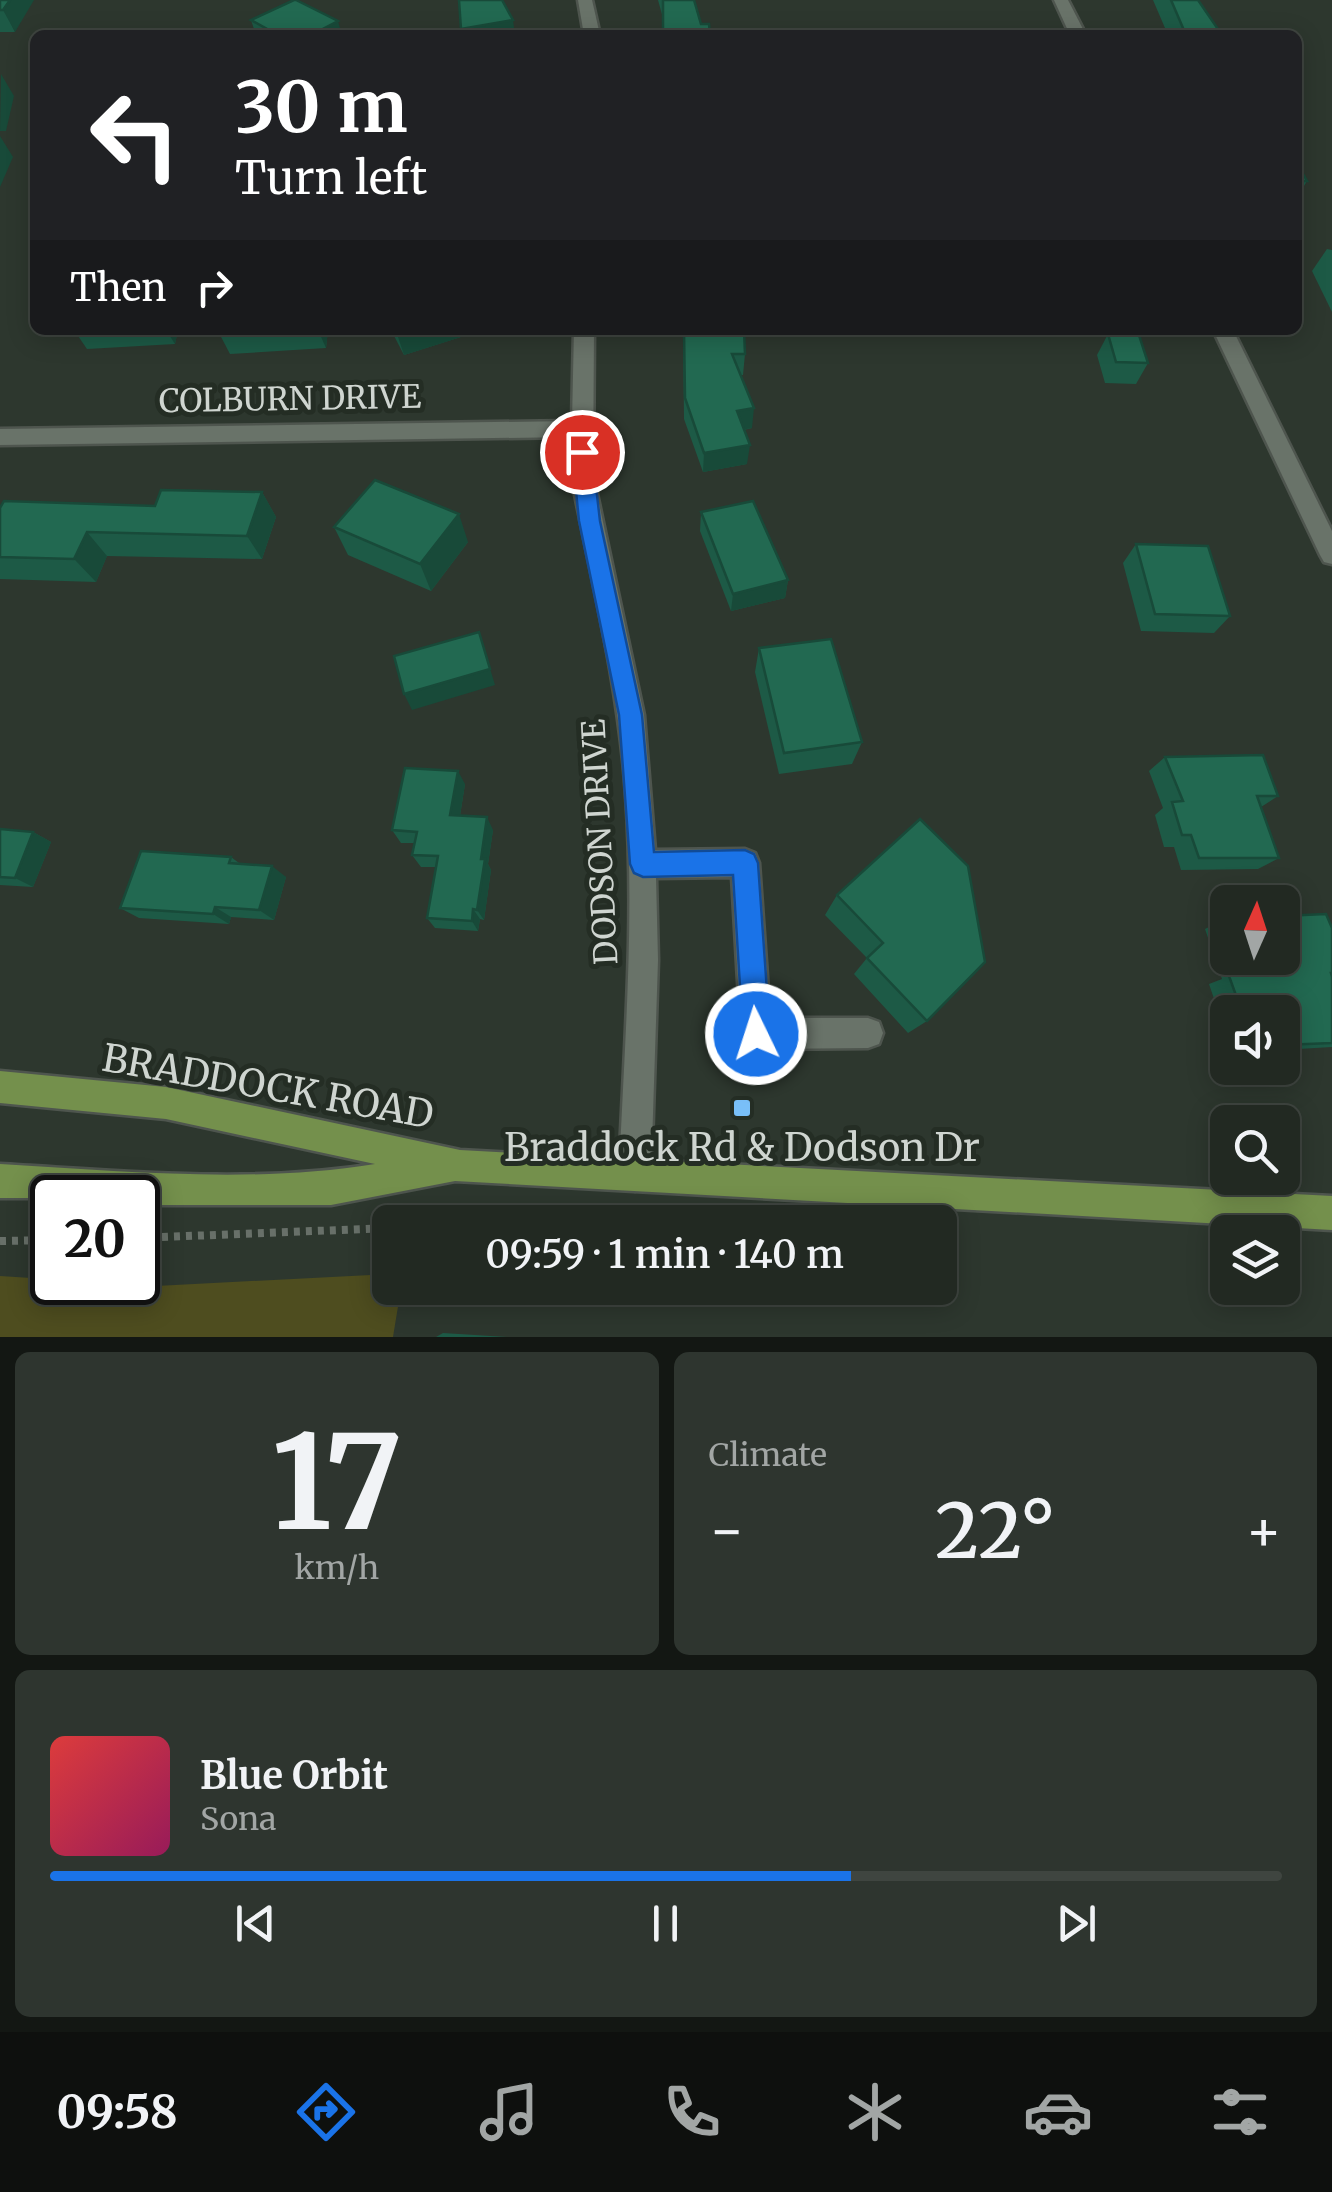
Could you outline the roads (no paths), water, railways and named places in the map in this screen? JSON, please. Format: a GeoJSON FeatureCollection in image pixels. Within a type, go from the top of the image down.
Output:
{"type":"FeatureCollection","features":[{"type":"Feature","properties":{"kind":"main road","name":"BRADDOCK ROAD"},"geometry":{"type":"LineString","coordinates":[[0,1087],[166,1103],[460,1166],[1332,1213]]}},
{"type":"Feature","properties":{"kind":"main road","name":"BRADDOCK ROAD"},"geometry":{"type":"LineString","coordinates":[[0,1180],[191,1190],[331,1188],[460,1166]]}},
{"type":"Feature","properties":{"kind":"street"},"geometry":{"type":"LineString","coordinates":[[584,0],[591,30]]}},
{"type":"Feature","properties":{"kind":"street"},"geometry":{"type":"LineString","coordinates":[[1061,0],[1076,30]]}},
{"type":"Feature","properties":{"kind":"street","name":"DODSON DRIVE"},"geometry":{"type":"LineString","coordinates":[[584,335],[582,475],[630,715],[643,864],[635,1175]]}},
{"type":"Feature","properties":{"kind":"street"},"geometry":{"type":"LineString","coordinates":[[1225,335],[1332,555]]}},
{"type":"Feature","properties":{"kind":"street","name":"COLBURN DRIVE"},"geometry":{"type":"LineString","coordinates":[[0,437],[581,429]]}},
{"type":"Feature","properties":{"kind":"street"},"geometry":{"type":"LineString","coordinates":[[643,864],[745,863],[756,1034],[868,1034]]}},
{"type":"Feature","properties":{"kind":"place","name":"Braddock Rd & Dodson Dr"},"geometry":{"type":"Point","coordinates":[742,1108]}}]}
